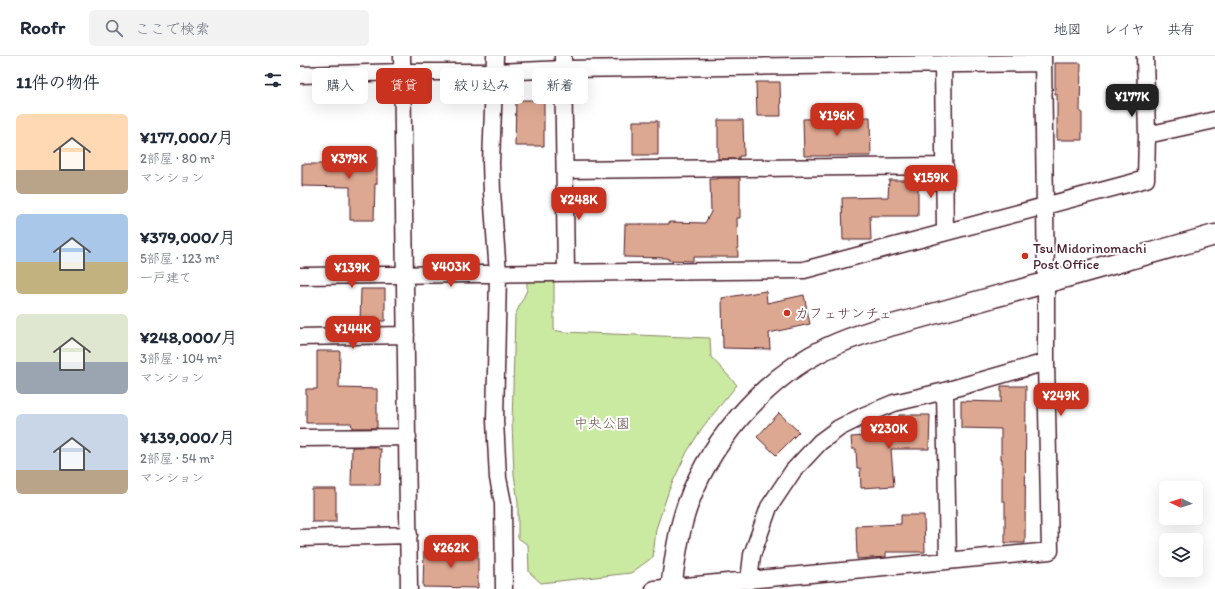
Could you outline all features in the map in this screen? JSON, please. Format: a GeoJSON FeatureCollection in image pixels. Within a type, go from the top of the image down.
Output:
{"type":"FeatureCollection","features":[{"type":"Feature","properties":{"kind":"street"},"geometry":{"type":"LineString","coordinates":[[300,276],[804,270],[1146,179],[1147,135],[1145,56]]}},
{"type":"Feature","properties":{"kind":"street"},"geometry":{"type":"LineString","coordinates":[[300,75],[402,64],[564,62],[943,64],[1043,60],[1046,283],[1046,362],[1050,551],[665,588],[684,515],[704,467],[733,424],[781,377],[806,359],[828,347],[881,328],[1046,283],[1215,235]]}},
{"type":"Feature","properties":{"kind":"street"},"geometry":{"type":"LineString","coordinates":[[564,62],[566,273]]}},
{"type":"Feature","properties":{"kind":"street"},"geometry":{"type":"LineString","coordinates":[[402,64],[409,589]]}},
{"type":"Feature","properties":{"kind":"street"},"geometry":{"type":"LineString","coordinates":[[495,64],[491,163],[498,274],[495,421],[498,478],[503,503],[504,589]]}},
{"type":"Feature","properties":{"kind":"street"},"geometry":{"type":"LineString","coordinates":[[943,64],[945,232]]}},
{"type":"Feature","properties":{"kind":"street"},"geometry":{"type":"LineString","coordinates":[[1147,135],[1215,120]]}},
{"type":"Feature","properties":{"kind":"street"},"geometry":{"type":"LineString","coordinates":[[565,170],[944,166]]}},
{"type":"Feature","properties":{"kind":"street"},"geometry":{"type":"LineString","coordinates":[[300,337],[406,335]]}},
{"type":"Feature","properties":{"kind":"street"},"geometry":{"type":"LineString","coordinates":[[749,581],[752,555],[769,507],[793,471],[820,442],[839,428],[894,403],[945,391],[1046,362]]}},
{"type":"Feature","properties":{"kind":"street"},"geometry":{"type":"LineString","coordinates":[[945,391],[948,561]]}},
{"type":"Feature","properties":{"kind":"street"},"geometry":{"type":"LineString","coordinates":[[300,438],[408,437]]}},
{"type":"Feature","properties":{"kind":"street"},"geometry":{"type":"LineString","coordinates":[[300,538],[409,535]]}},
{"type":"Feature","properties":{"kind":"green space","name":"中央公園"},"geometry":{"type":"Polygon","coordinates":[[[527,280],[554,281],[554,330],[563,332],[710,338],[711,357],[737,385],[702,428],[687,452],[669,490],[656,529],[653,557],[631,573],[541,583],[529,572],[528,545],[518,538],[518,503],[514,474],[512,423],[515,315],[527,290],[527,280]]]}},
{"type":"Feature","properties":{"kind":"building"},"geometry":{"type":"Polygon","coordinates":[[[1055,63],[1081,63],[1080,112],[1082,112],[1082,140],[1057,140],[1055,63]]]}},
{"type":"Feature","properties":{"kind":"building"},"geometry":{"type":"Polygon","coordinates":[[[756,82],[780,82],[781,116],[757,116],[756,82]]]}},
{"type":"Feature","properties":{"kind":"building"},"geometry":{"type":"Polygon","coordinates":[[[524,100],[532,100],[532,104],[544,104],[544,146],[515,146],[516,104],[524,104],[524,100]]]}},
{"type":"Feature","properties":{"kind":"building"},"geometry":{"type":"Polygon","coordinates":[[[870,117],[871,156],[804,156],[803,119],[870,117]]]}},
{"type":"Feature","properties":{"kind":"building"},"geometry":{"type":"Polygon","coordinates":[[[718,120],[743,120],[744,156],[739,156],[739,159],[718,159],[718,120]]]}},
{"type":"Feature","properties":{"kind":"building"},"geometry":{"type":"Polygon","coordinates":[[[633,121],[658,121],[658,155],[633,155],[633,121]]]}},
{"type":"Feature","properties":{"kind":"building"},"geometry":{"type":"Polygon","coordinates":[[[348,149],[377,149],[377,184],[375,184],[374,220],[350,220],[350,187],[302,186],[302,164],[348,164],[348,149]]]}},
{"type":"Feature","properties":{"kind":"building"},"geometry":{"type":"Polygon","coordinates":[[[740,178],[740,218],[737,218],[738,257],[693,257],[693,261],[668,260],[668,258],[624,257],[625,224],[669,224],[669,222],[705,223],[711,212],[710,179],[740,178]]]}},
{"type":"Feature","properties":{"kind":"building"},"geometry":{"type":"Polygon","coordinates":[[[889,180],[918,180],[918,216],[870,216],[871,240],[843,240],[842,198],[888,197],[889,180]]]}},
{"type":"Feature","properties":{"kind":"building"},"geometry":{"type":"Polygon","coordinates":[[[361,289],[385,289],[385,321],[360,321],[361,289]]]}},
{"type":"Feature","properties":{"kind":"building"},"geometry":{"type":"Polygon","coordinates":[[[766,291],[767,303],[804,295],[810,324],[769,333],[770,349],[723,348],[722,298],[766,291]]]}},
{"type":"Feature","properties":{"kind":"building"},"geometry":{"type":"Polygon","coordinates":[[[317,351],[340,351],[339,388],[377,389],[377,428],[352,428],[351,423],[306,423],[306,389],[317,389],[317,351]]]}},
{"type":"Feature","properties":{"kind":"building"},"geometry":{"type":"Polygon","coordinates":[[[1001,386],[1026,386],[1025,543],[1005,543],[1005,501],[1002,501],[1001,429],[961,428],[961,401],[1001,402],[1001,386]]]}},
{"type":"Feature","properties":{"kind":"building"},"geometry":{"type":"Polygon","coordinates":[[[779,413],[799,432],[776,455],[757,437],[779,413]]]}},
{"type":"Feature","properties":{"kind":"building"},"geometry":{"type":"Polygon","coordinates":[[[899,415],[930,415],[929,449],[891,449],[894,486],[861,488],[860,468],[857,468],[856,449],[852,449],[851,437],[899,434],[899,415]]]}},
{"type":"Feature","properties":{"kind":"building"},"geometry":{"type":"Polygon","coordinates":[[[352,447],[377,447],[377,449],[381,449],[380,485],[351,485],[352,447]]]}},
{"type":"Feature","properties":{"kind":"building"},"geometry":{"type":"Polygon","coordinates":[[[312,489],[336,489],[336,522],[312,522],[312,489]]]}},
{"type":"Feature","properties":{"kind":"building"},"geometry":{"type":"Polygon","coordinates":[[[901,515],[924,515],[925,552],[886,552],[886,557],[857,559],[856,526],[901,524],[901,515]]]}},
{"type":"Feature","properties":{"kind":"building"},"geometry":{"type":"Polygon","coordinates":[[[424,550],[478,551],[478,588],[423,587],[424,550]]]}},
{"type":"Feature","properties":{"kind":"place","name":"Tsu Midorinomachi Post Office"},"geometry":{"type":"Point","coordinates":[1025,256]}},
{"type":"Feature","properties":{"kind":"place","name":"カフェサンチェ"},"geometry":{"type":"Point","coordinates":[787,313]}}]}
